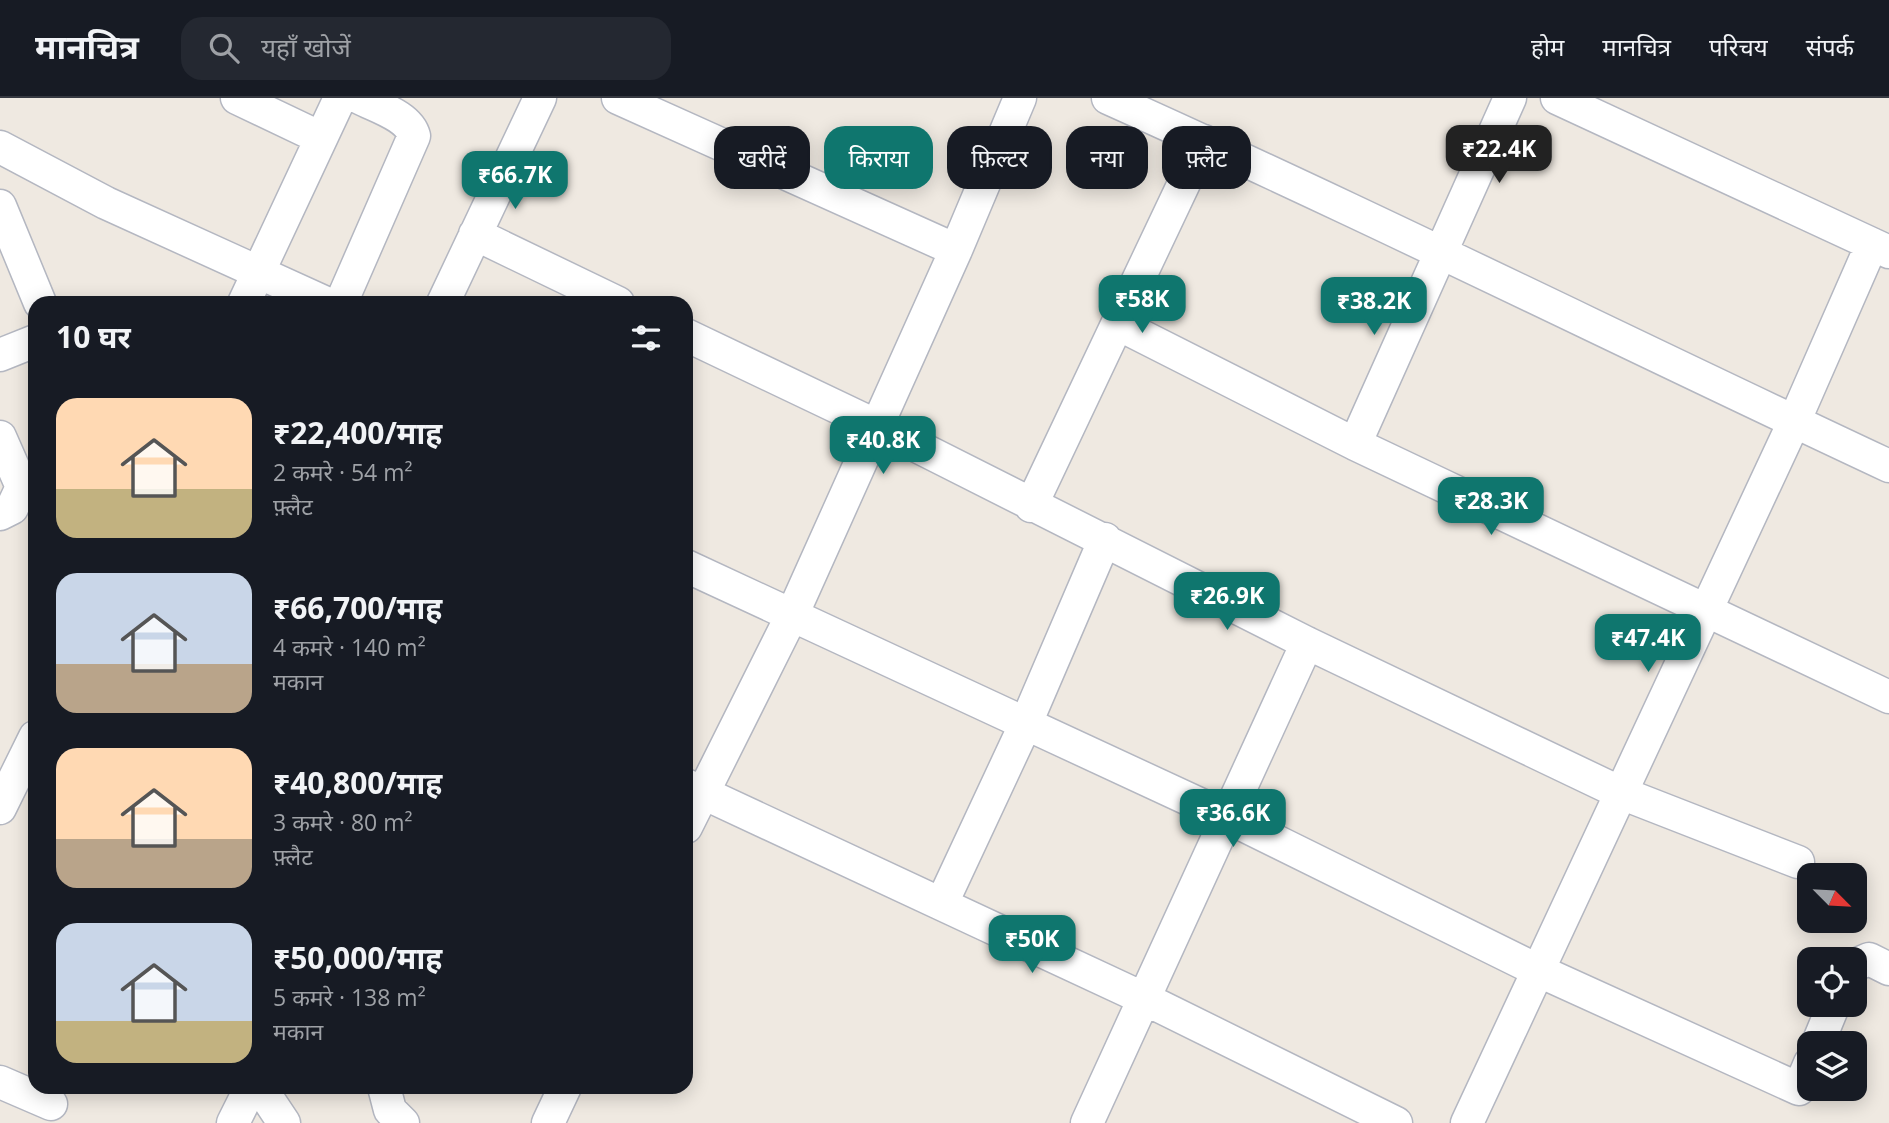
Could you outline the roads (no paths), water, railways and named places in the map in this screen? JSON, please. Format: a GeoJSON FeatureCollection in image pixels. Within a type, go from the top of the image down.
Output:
{"type":"FeatureCollection","features":[{"type":"Feature","properties":{"kind":"street"},"geometry":{"type":"LineString","coordinates":[[237,98],[321,138]]}},
{"type":"Feature","properties":{"kind":"street"},"geometry":{"type":"LineString","coordinates":[[247,296],[340,98]]}},
{"type":"Feature","properties":{"kind":"street"},"geometry":{"type":"LineString","coordinates":[[344,296],[414,136],[412,128],[400,119],[360,98]]}},
{"type":"Feature","properties":{"kind":"street"},"geometry":{"type":"LineString","coordinates":[[446,296],[540,98]]}},
{"type":"Feature","properties":{"kind":"street"},"geometry":{"type":"LineString","coordinates":[[618,98],[956,250]]}},
{"type":"Feature","properties":{"kind":"street"},"geometry":{"type":"LineString","coordinates":[[1020,98],[956,250],[793,612],[694,788],[1145,999],[1396,1123]]}},
{"type":"Feature","properties":{"kind":"street"},"geometry":{"type":"LineString","coordinates":[[1108,98],[1171,126]]}},
{"type":"Feature","properties":{"kind":"street"},"geometry":{"type":"LineString","coordinates":[[1355,444],[1510,98]]}},
{"type":"Feature","properties":{"kind":"street"},"geometry":{"type":"LineString","coordinates":[[1466,1123],[1794,422],[1881,248],[1557,98]]}},
{"type":"Feature","properties":{"kind":"street"},"geometry":{"type":"LineString","coordinates":[[0,148],[106,203],[311,296]]}},
{"type":"Feature","properties":{"kind":"street"},"geometry":{"type":"LineString","coordinates":[[1251,163],[1889,466]]}},
{"type":"Feature","properties":{"kind":"street"},"geometry":{"type":"LineString","coordinates":[[1031,506],[1181,189]]}},
{"type":"Feature","properties":{"kind":"street"},"geometry":{"type":"LineString","coordinates":[[0,206],[37,296]]}},
{"type":"Feature","properties":{"kind":"street"},"geometry":{"type":"LineString","coordinates":[[475,234],[603,296]]}},
{"type":"Feature","properties":{"kind":"street"},"geometry":{"type":"LineString","coordinates":[[1118,324],[1355,444],[1889,697]]}},
{"type":"Feature","properties":{"kind":"street"},"geometry":{"type":"LineString","coordinates":[[693,338],[877,426],[1031,506],[1105,539],[1307,643],[1621,793],[1798,862]]}},
{"type":"Feature","properties":{"kind":"street"},"geometry":{"type":"LineString","coordinates":[[0,355],[28,344]]}},
{"type":"Feature","properties":{"kind":"street"},"geometry":{"type":"LineString","coordinates":[[0,438],[22,487],[12,508],[0,514]]}},
{"type":"Feature","properties":{"kind":"street"},"geometry":{"type":"LineString","coordinates":[[942,903],[1026,723],[1105,539]]}},
{"type":"Feature","properties":{"kind":"street"},"geometry":{"type":"LineString","coordinates":[[693,569],[793,612],[1225,816],[1537,970],[1797,1088]]}},
{"type":"Feature","properties":{"kind":"street"},"geometry":{"type":"LineString","coordinates":[[1087,1123],[1225,816],[1307,643]]}},
{"type":"Feature","properties":{"kind":"street"},"geometry":{"type":"LineString","coordinates":[[0,808],[28,751]]}},
{"type":"Feature","properties":{"kind":"street"},"geometry":{"type":"LineString","coordinates":[[1867,960],[1889,969]]}},
{"type":"Feature","properties":{"kind":"street"},"geometry":{"type":"LineString","coordinates":[[0,1082],[51,1105]]}},
{"type":"Feature","properties":{"kind":"street"},"geometry":{"type":"LineString","coordinates":[[233,1123],[248,1094]]}},
{"type":"Feature","properties":{"kind":"street"},"geometry":{"type":"LineString","coordinates":[[265,1094],[284,1123]]}},
{"type":"Feature","properties":{"kind":"street"},"geometry":{"type":"LineString","coordinates":[[386,1094],[390,1110],[403,1123]]}},
{"type":"Feature","properties":{"kind":"street"},"geometry":{"type":"LineString","coordinates":[[548,1123],[562,1094]]}}]}
